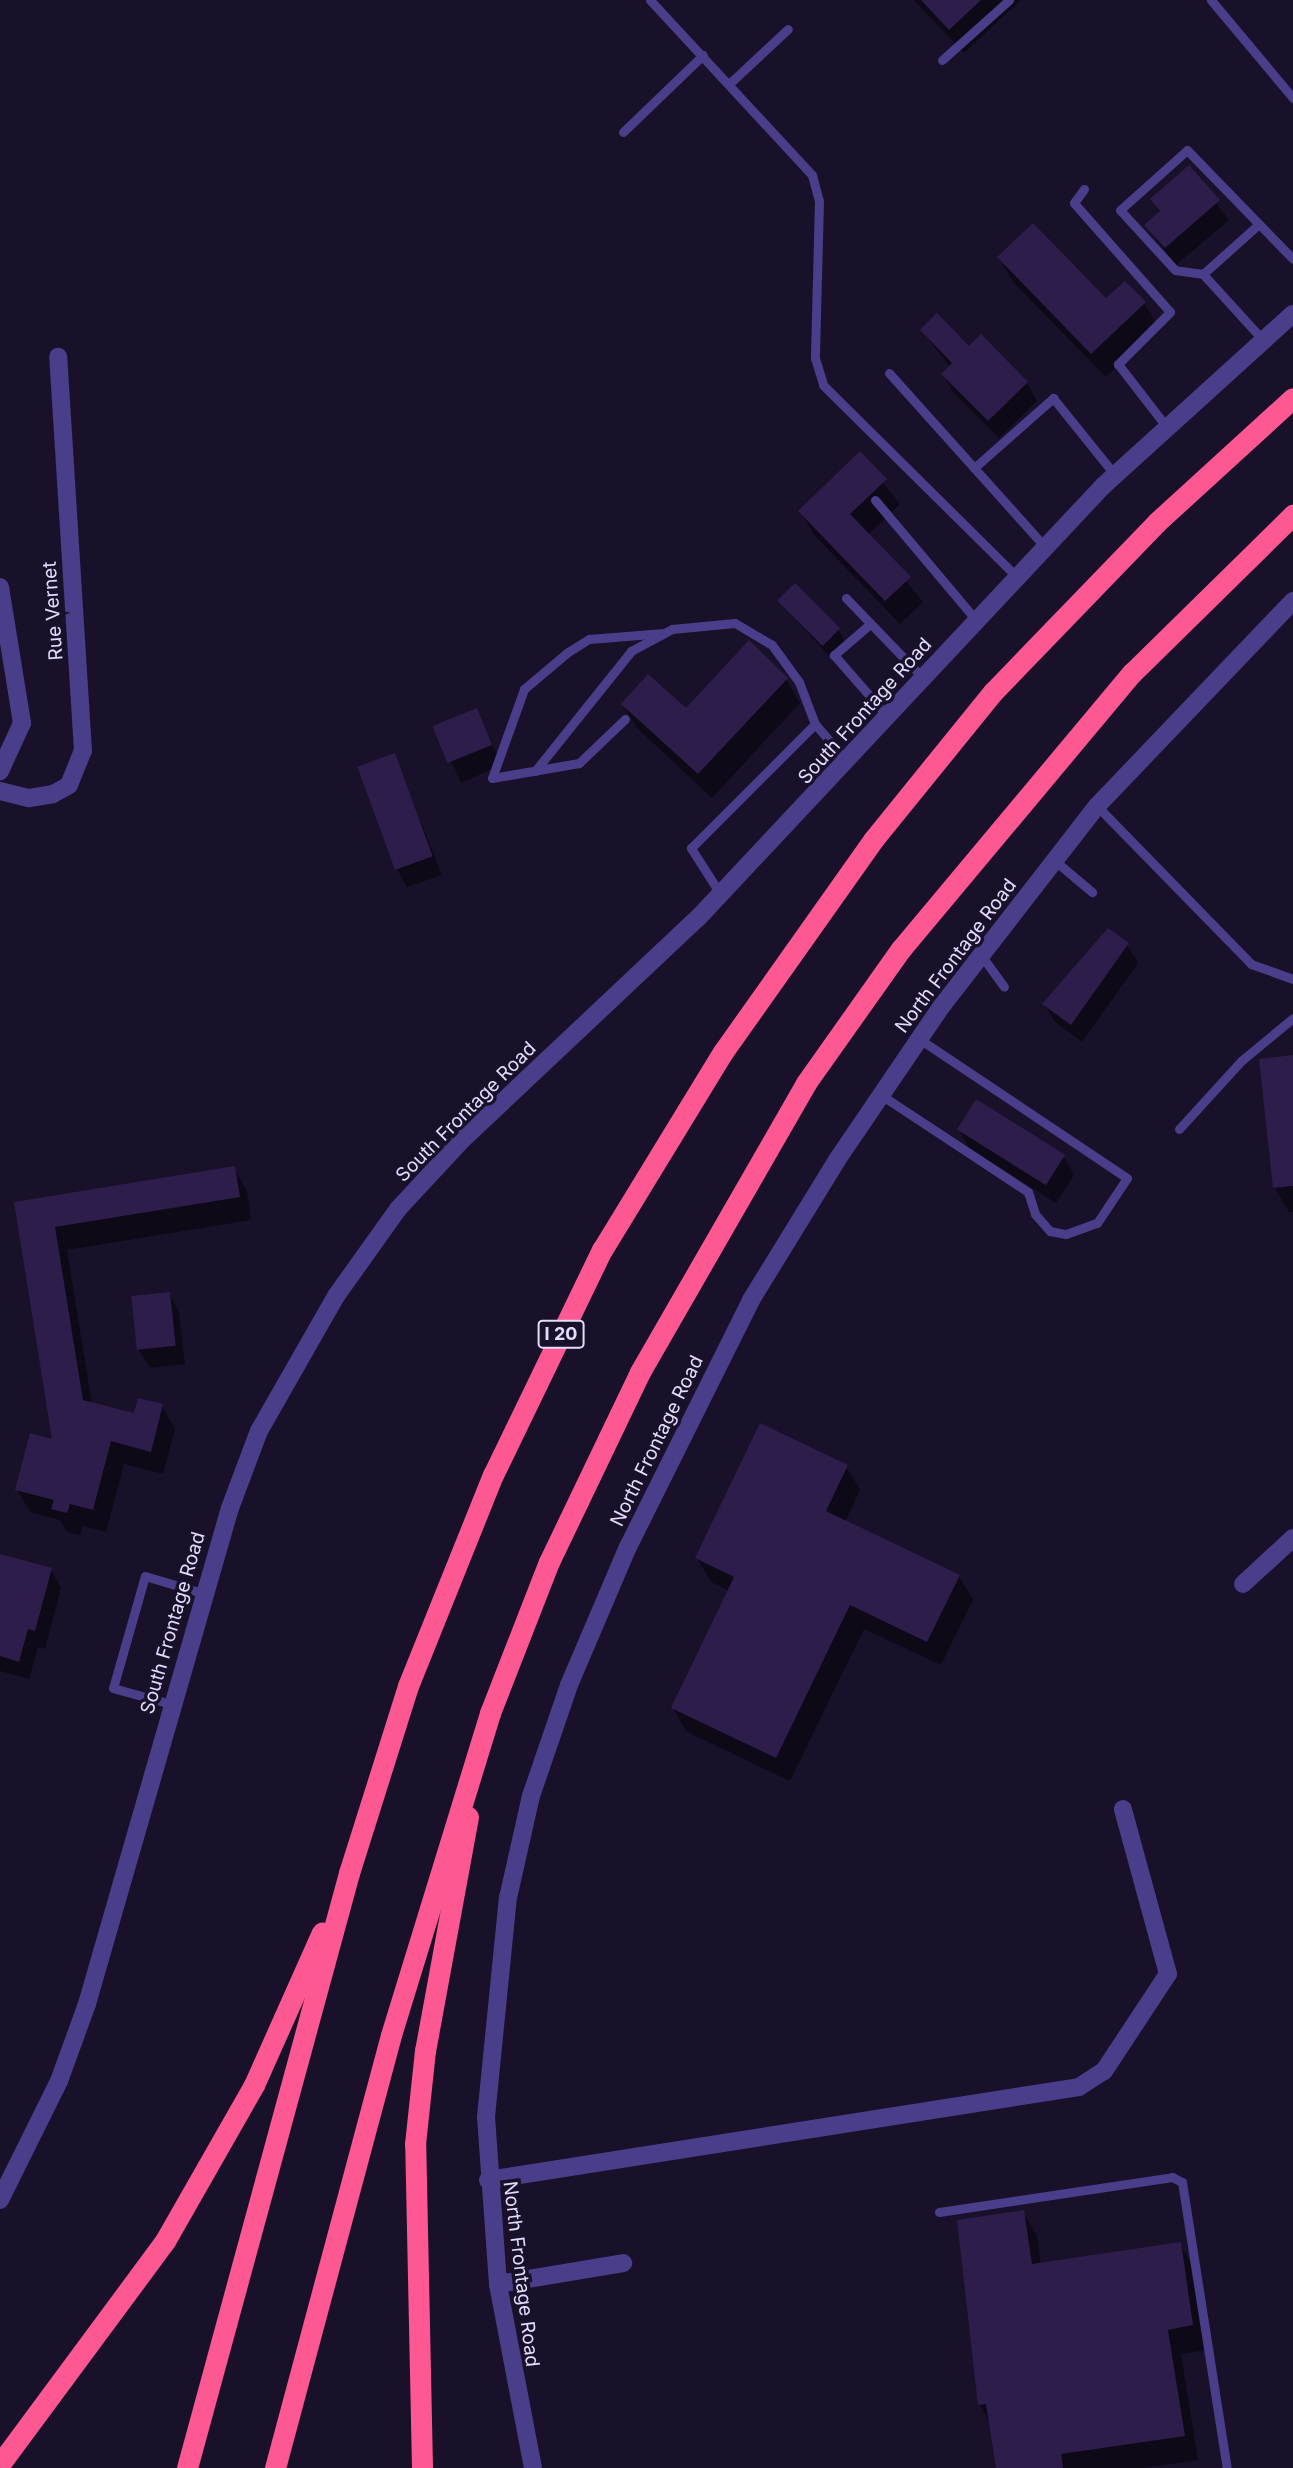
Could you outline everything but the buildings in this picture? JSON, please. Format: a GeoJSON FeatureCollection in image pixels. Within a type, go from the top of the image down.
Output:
{"type":"FeatureCollection","features":[{"type":"Feature","properties":{"kind":"highway","name":"I 20"},"geometry":{"type":"LineString","coordinates":[[187,2468],[349,1873],[408,1686],[493,1475],[602,1251],[723,1052],[873,840],[993,692],[1156,523],[1293,398]]}},
{"type":"Feature","properties":{"kind":"highway"},"geometry":{"type":"LineString","coordinates":[[275,2468],[399,2009],[489,1713],[549,1562],[640,1372],[806,1083],[1007,816],[1132,673],[1293,515]]}},
{"type":"Feature","properties":{"kind":"highway"},"geometry":{"type":"LineString","coordinates":[[422,2468],[415,2144],[446,1920],[489,1713]]}},
{"type":"Feature","properties":{"kind":"highway"},"geometry":{"type":"LineString","coordinates":[[0,2464],[165,2241],[254,2085],[349,1873]]}},
{"type":"Feature","properties":{"kind":"street","name":"South Frontage Road"},"geometry":{"type":"LineString","coordinates":[[0,2200],[59,2081],[87,2004],[202,1593],[270,1408],[336,1296],[398,1209],[721,895],[848,762],[976,620],[1115,475],[1166,426],[1293,314]]}},
{"type":"Feature","properties":{"kind":"street","name":"Rue Vernet"},"geometry":{"type":"LineString","coordinates":[[0,791],[29,798],[52,794],[69,785],[83,751],[58,358]]}},
{"type":"Feature","properties":{"kind":"street"},"geometry":{"type":"LineString","coordinates":[[0,587],[22,723],[0,771]]}},
{"type":"Feature","properties":{"kind":"street","name":"North Frontage Road"},"geometry":{"type":"LineString","coordinates":[[533,2468],[498,2284],[488,2180],[492,2007],[508,1898],[531,1796],[569,1685],[628,1547],[751,1300],[881,1095],[981,955],[1097,806],[1293,601]]}},
{"type":"Feature","properties":{"kind":"street"},"geometry":{"type":"LineString","coordinates":[[1243,1584],[1293,1538]]}},
{"type":"Feature","properties":{"kind":"street"},"geometry":{"type":"LineString","coordinates":[[488,2180],[1079,2087],[1104,2071],[1168,1974],[1123,1809]]}},
{"type":"Feature","properties":{"kind":"street"},"geometry":{"type":"LineString","coordinates":[[498,2284],[623,2263]]}},
{"type":"Feature","properties":{"kind":"lane"},"geometry":{"type":"LineString","coordinates":[[650,0],[730,83],[812,175],[819,201],[815,358],[823,385],[1017,577]]}},
{"type":"Feature","properties":{"kind":"lane"},"geometry":{"type":"LineString","coordinates":[[943,60],[1009,0]]}},
{"type":"Feature","properties":{"kind":"lane"},"geometry":{"type":"LineString","coordinates":[[1211,0],[1293,98]]}},
{"type":"Feature","properties":{"kind":"lane"},"geometry":{"type":"LineString","coordinates":[[730,83],[788,29]]}},
{"type":"Feature","properties":{"kind":"lane"},"geometry":{"type":"LineString","coordinates":[[623,132],[703,55]]}},
{"type":"Feature","properties":{"kind":"lane"},"geometry":{"type":"LineString","coordinates":[[1263,340],[1203,274],[1175,271],[1119,210],[1187,150],[1293,259]]}},
{"type":"Feature","properties":{"kind":"lane"},"geometry":{"type":"LineString","coordinates":[[1084,189],[1074,203],[1170,312],[1118,364],[1166,426]]}},
{"type":"Feature","properties":{"kind":"lane"},"geometry":{"type":"LineString","coordinates":[[1203,274],[1259,224]]}},
{"type":"Feature","properties":{"kind":"lane"},"geometry":{"type":"LineString","coordinates":[[889,373],[1045,547]]}},
{"type":"Feature","properties":{"kind":"lane"},"geometry":{"type":"LineString","coordinates":[[974,468],[1054,398],[1115,475]]}},
{"type":"Feature","properties":{"kind":"lane"},"geometry":{"type":"LineString","coordinates":[[876,500],[976,620]]}},
{"type":"Feature","properties":{"kind":"lane"},"geometry":{"type":"LineString","coordinates":[[846,598],[923,678]]}},
{"type":"Feature","properties":{"kind":"lane"},"geometry":{"type":"LineString","coordinates":[[625,719],[579,763],[492,778],[524,690],[589,639],[664,633],[735,623],[772,645],[799,682],[815,724],[848,762]]}},
{"type":"Feature","properties":{"kind":"lane"},"geometry":{"type":"LineString","coordinates":[[870,624],[834,655],[888,717]]}},
{"type":"Feature","properties":{"kind":"lane"},"geometry":{"type":"LineString","coordinates":[[536,771],[631,651],[664,633]]}},
{"type":"Feature","properties":{"kind":"lane"},"geometry":{"type":"LineString","coordinates":[[721,895],[691,848],[815,724]]}},
{"type":"Feature","properties":{"kind":"lane"},"geometry":{"type":"LineString","coordinates":[[1097,806],[1251,964],[1293,979]]}},
{"type":"Feature","properties":{"kind":"lane"},"geometry":{"type":"LineString","coordinates":[[1054,860],[1092,892]]}},
{"type":"Feature","properties":{"kind":"lane"},"geometry":{"type":"LineString","coordinates":[[981,955],[1004,987]]}},
{"type":"Feature","properties":{"kind":"lane"},"geometry":{"type":"LineString","coordinates":[[1179,1129],[1241,1061],[1293,1018]]}},
{"type":"Feature","properties":{"kind":"lane"},"geometry":{"type":"LineString","coordinates":[[881,1095],[1028,1192],[1035,1214],[1050,1231],[1080,1231],[1105,1212],[1127,1178],[919,1039]]}},
{"type":"Feature","properties":{"kind":"lane"},"geometry":{"type":"LineString","coordinates":[[171,1704],[113,1688],[145,1576],[202,1593]]}},
{"type":"Feature","properties":{"kind":"lane"},"geometry":{"type":"LineString","coordinates":[[939,2213],[1172,2177],[1182,2182],[1227,2468]]}}]}
